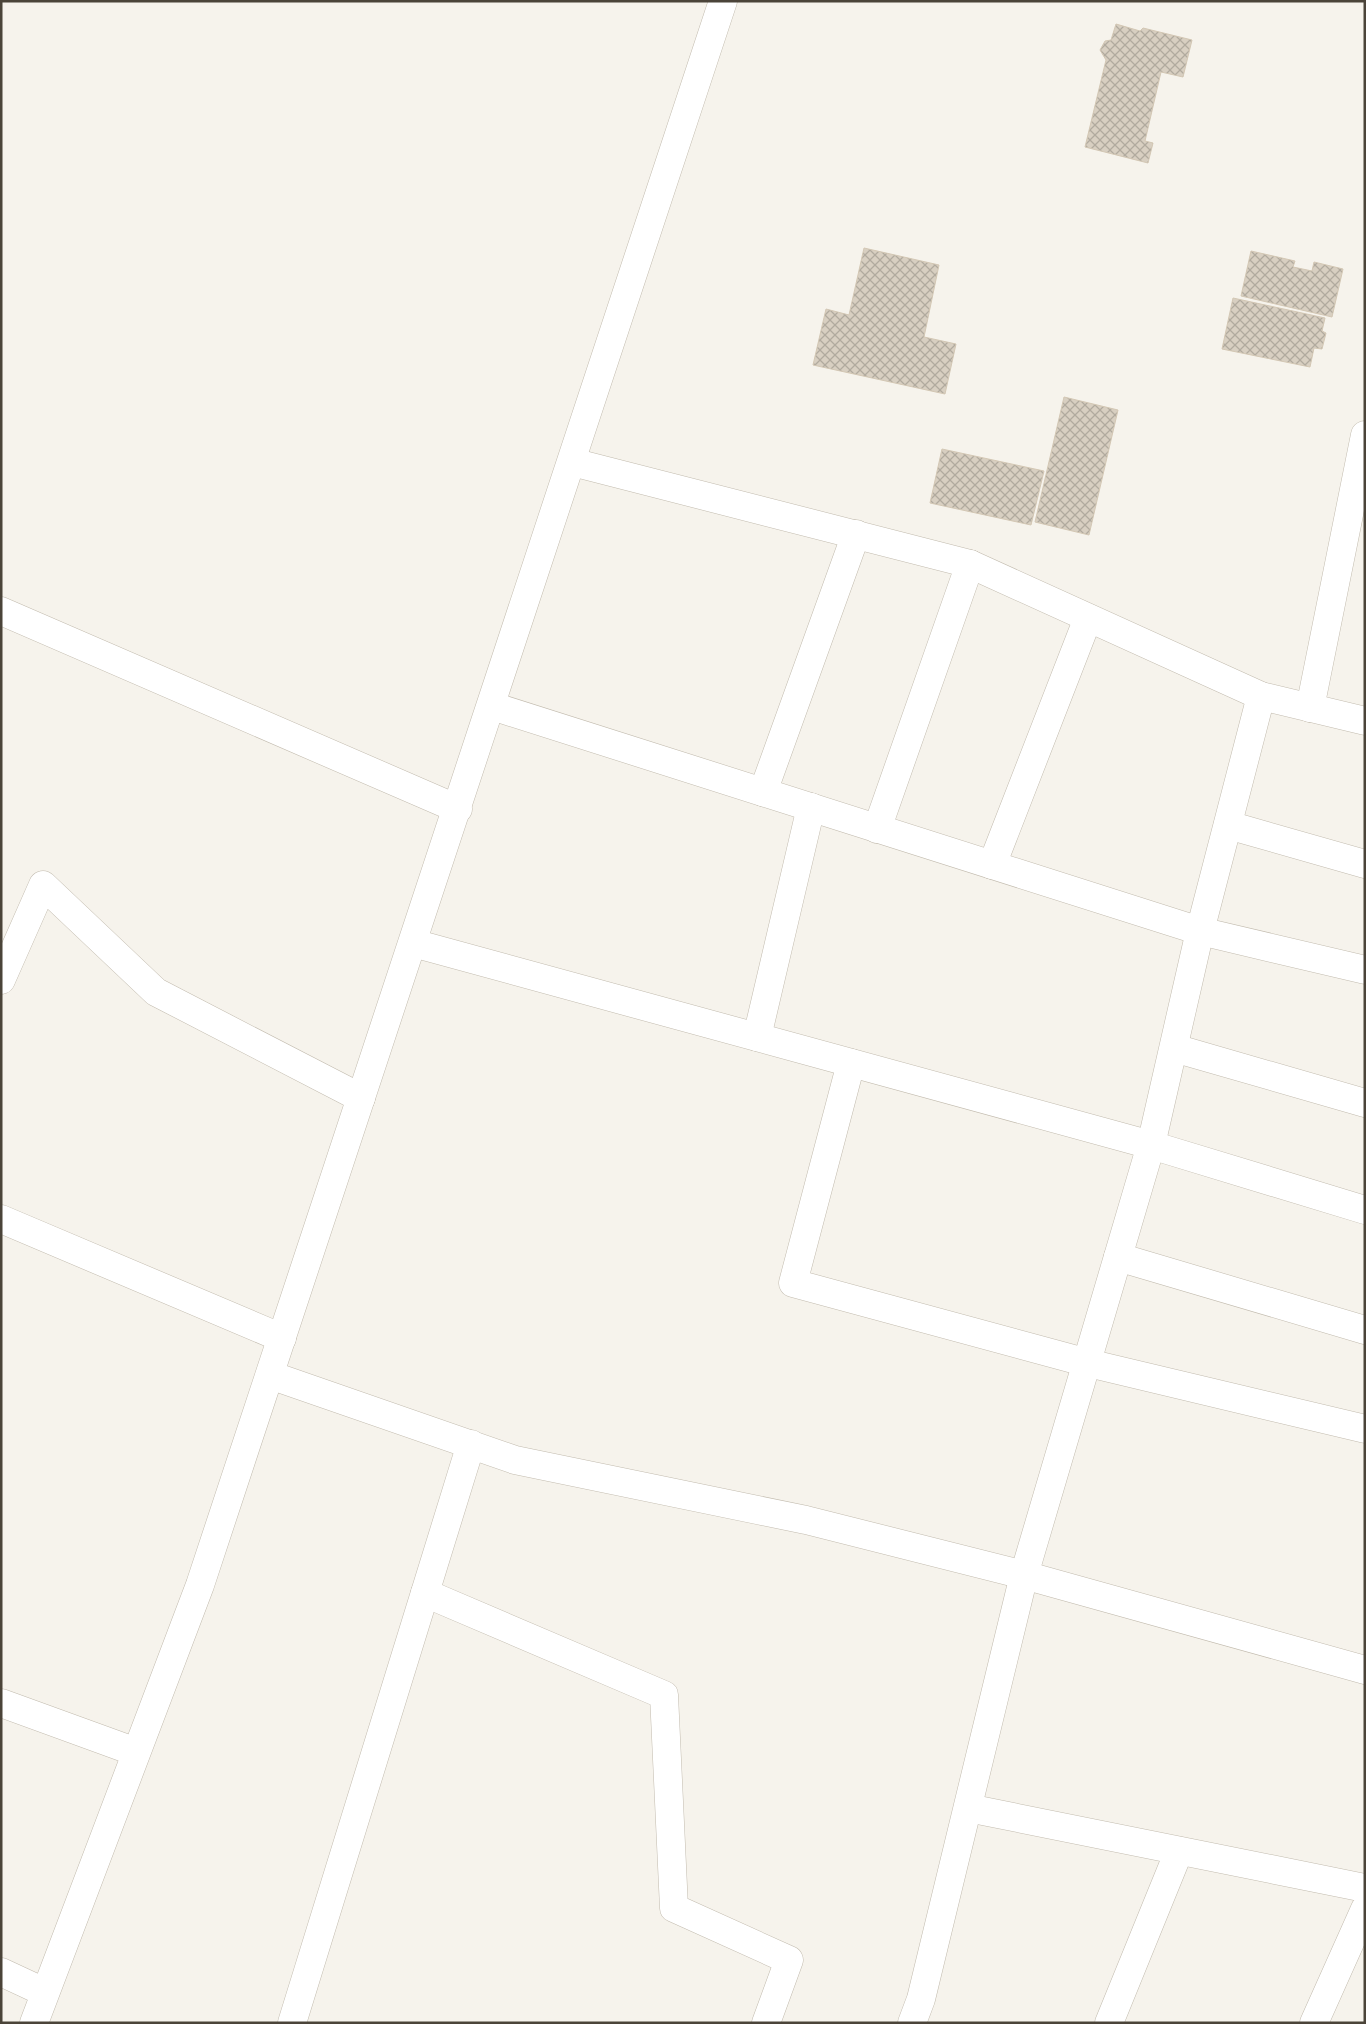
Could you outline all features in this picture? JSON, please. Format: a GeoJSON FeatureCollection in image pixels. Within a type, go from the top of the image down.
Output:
{"type":"FeatureCollection","features":[{"type":"Feature","properties":{"kind":"street"},"geometry":{"type":"LineString","coordinates":[[34,2023],[44,1992],[200,1585],[492,706],[723,1]]}},
{"type":"Feature","properties":{"kind":"street"},"geometry":{"type":"LineString","coordinates":[[1310,708],[1365,435]]}},
{"type":"Feature","properties":{"kind":"street"},"geometry":{"type":"LineString","coordinates":[[572,462],[970,564],[1261,696],[1365,721]]}},
{"type":"Feature","properties":{"kind":"street"},"geometry":{"type":"LineString","coordinates":[[763,792],[856,534]]}},
{"type":"Feature","properties":{"kind":"street"},"geometry":{"type":"LineString","coordinates":[[878,829],[970,564]]}},
{"type":"Feature","properties":{"kind":"street"},"geometry":{"type":"LineString","coordinates":[[1,611],[458,808]]}},
{"type":"Feature","properties":{"kind":"street"},"geometry":{"type":"LineString","coordinates":[[992,865],[1088,618]]}},
{"type":"Feature","properties":{"kind":"street"},"geometry":{"type":"LineString","coordinates":[[912,2023],[921,1999],[1024,1575],[1151,1145],[1200,931],[1261,696]]}},
{"type":"Feature","properties":{"kind":"street"},"geometry":{"type":"LineString","coordinates":[[492,706],[1200,931],[1365,970]]}},
{"type":"Feature","properties":{"kind":"street"},"geometry":{"type":"LineString","coordinates":[[757,1036],[811,807]]}},
{"type":"Feature","properties":{"kind":"street"},"geometry":{"type":"LineString","coordinates":[[1228,825],[1365,864]]}},
{"type":"Feature","properties":{"kind":"street"},"geometry":{"type":"LineString","coordinates":[[1,980],[43,885],[156,992],[362,1098]]}},
{"type":"Feature","properties":{"kind":"street"},"geometry":{"type":"LineString","coordinates":[[413,943],[1151,1145],[1365,1210]]}},
{"type":"Feature","properties":{"kind":"street"},"geometry":{"type":"LineString","coordinates":[[1174,1048],[1365,1103]]}},
{"type":"Feature","properties":{"kind":"street"},"geometry":{"type":"LineString","coordinates":[[851,1063],[793,1282],[1088,1363],[1365,1429]]}},
{"type":"Feature","properties":{"kind":"street"},"geometry":{"type":"LineString","coordinates":[[1,1220],[282,1338]]}},
{"type":"Feature","properties":{"kind":"street"},"geometry":{"type":"LineString","coordinates":[[1118,1257],[1365,1330]]}},
{"type":"Feature","properties":{"kind":"street"},"geometry":{"type":"LineString","coordinates":[[270,1374],[515,1460],[806,1520],[1024,1575],[1365,1670]]}},
{"type":"Feature","properties":{"kind":"street"},"geometry":{"type":"LineString","coordinates":[[292,2023],[471,1444]]}},
{"type":"Feature","properties":{"kind":"street"},"geometry":{"type":"LineString","coordinates":[[425,1593],[664,1695],[674,1908],[789,1960],[766,2023]]}},
{"type":"Feature","properties":{"kind":"street"},"geometry":{"type":"LineString","coordinates":[[1,1703],[136,1752]]}},
{"type":"Feature","properties":{"kind":"street"},"geometry":{"type":"LineString","coordinates":[[968,1808],[1365,1888]]}},
{"type":"Feature","properties":{"kind":"street"},"geometry":{"type":"LineString","coordinates":[[1109,2023],[1179,1851]]}},
{"type":"Feature","properties":{"kind":"street"},"geometry":{"type":"LineString","coordinates":[[1314,2023],[1365,1909]]}},
{"type":"Feature","properties":{"kind":"street"},"geometry":{"type":"LineString","coordinates":[[1,1972],[44,1992]]}},
{"type":"Feature","properties":{"kind":"building"},"geometry":{"type":"Polygon","coordinates":[[[1116,24],[1140,31],[1143,28],[1192,40],[1183,77],[1161,72],[1145,141],[1153,143],[1148,163],[1085,147],[1106,60],[1100,50],[1105,41],[1111,40],[1116,24]]]}},
{"type":"Feature","properties":{"kind":"building"},"geometry":{"type":"Polygon","coordinates":[[[864,248],[939,265],[924,337],[956,344],[945,394],[813,365],[826,309],[849,315],[864,248]]]}},
{"type":"Feature","properties":{"kind":"building"},"geometry":{"type":"Polygon","coordinates":[[[1251,251],[1295,261],[1293,267],[1312,271],[1314,262],[1343,269],[1332,317],[1241,296],[1251,251]]]}},
{"type":"Feature","properties":{"kind":"building"},"geometry":{"type":"Polygon","coordinates":[[[1233,298],[1325,318],[1322,331],[1326,333],[1322,349],[1314,348],[1310,367],[1222,349],[1233,298]]]}},
{"type":"Feature","properties":{"kind":"building"},"geometry":{"type":"Polygon","coordinates":[[[1064,397],[1118,410],[1089,535],[1035,522],[1064,397]]]}},
{"type":"Feature","properties":{"kind":"building"},"geometry":{"type":"Polygon","coordinates":[[[942,449],[1044,471],[1031,525],[930,503],[942,449]]]}}]}
